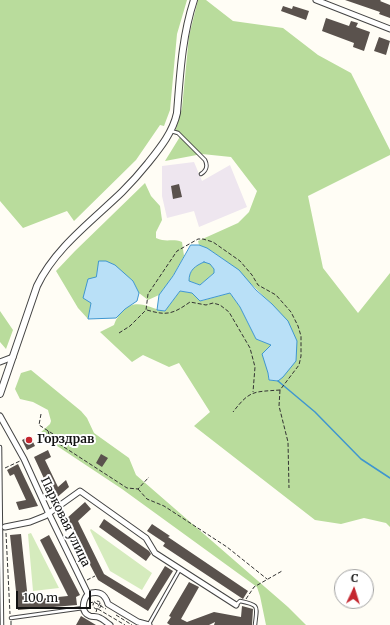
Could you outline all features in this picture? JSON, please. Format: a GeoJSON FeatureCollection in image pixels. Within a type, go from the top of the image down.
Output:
{"type":"FeatureCollection","features":[{"type":"Feature","properties":{"kind":"street"},"geometry":{"type":"LineString","coordinates":[[0,394],[37,286],[50,263],[72,239],[124,191],[158,151],[175,122],[184,36],[194,0]]}},
{"type":"Feature","properties":{"kind":"street"},"geometry":{"type":"LineString","coordinates":[[316,0],[390,30]]}},
{"type":"Feature","properties":{"kind":"street"},"geometry":{"type":"LineString","coordinates":[[0,362],[13,357]]}},
{"type":"Feature","properties":{"kind":"street","name":"Парковая улица"},"geometry":{"type":"LineString","coordinates":[[0,416],[24,459],[88,594]]}},
{"type":"Feature","properties":{"kind":"street"},"geometry":{"type":"LineString","coordinates":[[5,527],[30,522],[49,514],[80,491],[146,538],[155,553],[236,605]]}},
{"type":"Feature","properties":{"kind":"street"},"geometry":{"type":"LineString","coordinates":[[110,625],[98,617],[88,615],[83,606],[84,599],[88,594],[95,592],[102,594],[106,598],[108,604],[138,622],[149,625]]}},
{"type":"Feature","properties":{"kind":"lane"},"geometry":{"type":"LineString","coordinates":[[170,131],[178,134],[205,160],[207,168],[201,174]]}},
{"type":"Feature","properties":{"kind":"lane"},"geometry":{"type":"LineString","coordinates":[[0,447],[2,625]]}},
{"type":"Feature","properties":{"kind":"lane"},"geometry":{"type":"LineString","coordinates":[[149,625],[180,569]]}},
{"type":"Feature","properties":{"kind":"lane"},"geometry":{"type":"LineString","coordinates":[[236,605],[240,601],[256,606],[255,625]]}},
{"type":"Feature","properties":{"kind":"lane"},"geometry":{"type":"LineString","coordinates":[[11,618],[83,606]]}},
{"type":"Feature","properties":{"kind":"path"},"geometry":{"type":"LineString","coordinates":[[119,332],[130,326],[146,310],[148,294],[177,251],[198,239],[213,242],[240,261],[258,285],[276,295],[291,312],[301,336],[301,356],[299,365],[280,390],[279,406],[288,442],[289,488]]}},
{"type":"Feature","properties":{"kind":"path"},"geometry":{"type":"LineString","coordinates":[[146,310],[161,314],[178,310],[190,302],[206,305],[213,303],[220,305],[229,312],[250,348],[255,367],[253,392]]}},
{"type":"Feature","properties":{"kind":"path"},"geometry":{"type":"LineString","coordinates":[[232,412],[244,398],[253,392],[280,390]]}},
{"type":"Feature","properties":{"kind":"path"},"geometry":{"type":"LineString","coordinates":[[41,414],[39,425],[53,434]]}},
{"type":"Feature","properties":{"kind":"path"},"geometry":{"type":"LineString","coordinates":[[48,431],[50,438],[119,484],[127,488],[138,490],[148,499],[178,514],[227,548],[267,579]]}},
{"type":"Feature","properties":{"kind":"path"},"geometry":{"type":"LineString","coordinates":[[4,468],[24,459]]}},
{"type":"Feature","properties":{"kind":"path"},"geometry":{"type":"LineString","coordinates":[[138,490],[149,477]]}},
{"type":"Feature","properties":{"kind":"path"},"geometry":{"type":"LineString","coordinates":[[5,527],[11,625]]}},
{"type":"Feature","properties":{"kind":"path"},"geometry":{"type":"LineString","coordinates":[[245,602],[254,587],[282,571]]}},
{"type":"Feature","properties":{"kind":"path"},"geometry":{"type":"LineString","coordinates":[[83,606],[98,601],[100,602],[100,606]]}},
{"type":"Feature","properties":{"kind":"path"},"geometry":{"type":"LineString","coordinates":[[94,602],[107,610]]}},
{"type":"Feature","properties":{"kind":"path"},"geometry":{"type":"LineString","coordinates":[[94,602],[93,606],[97,609],[125,625]]}},
{"type":"Feature","properties":{"kind":"path"},"geometry":{"type":"LineString","coordinates":[[96,617],[97,609],[100,606]]}},
{"type":"Feature","properties":{"kind":"path"},"geometry":{"type":"LineString","coordinates":[[113,614],[132,625]]}},
{"type":"Feature","properties":{"kind":"shaded area"},"geometry":{"type":"Polygon","coordinates":[[[194,162],[202,181],[230,165],[247,207],[199,227],[194,211],[167,218],[162,196],[162,166],[194,162]]]}},
{"type":"Feature","properties":{"kind":"green space"},"geometry":{"type":"Polygon","coordinates":[[[0,0],[187,0],[177,34],[170,110],[164,126],[160,125],[136,160],[74,221],[67,211],[23,228],[0,201],[0,0]]]}},
{"type":"Feature","properties":{"kind":"green space"},"geometry":{"type":"Polygon","coordinates":[[[198,0],[206,0],[233,21],[283,28],[318,55],[351,73],[390,150],[390,155],[308,196],[323,268],[358,313],[390,273],[390,527],[386,523],[364,518],[341,524],[315,520],[194,426],[210,412],[179,363],[169,367],[143,355],[132,362],[100,332],[114,325],[121,313],[133,305],[138,304],[165,311],[180,291],[192,293],[201,301],[230,293],[240,307],[256,339],[272,345],[268,373],[269,380],[278,381],[272,304],[228,263],[218,255],[199,245],[198,241],[238,223],[249,212],[257,191],[231,157],[202,154],[165,161],[181,135],[175,132],[182,108],[189,36],[198,0]]]}},
{"type":"Feature","properties":{"kind":"green space"},"geometry":{"type":"Polygon","coordinates":[[[145,183],[151,196],[160,206],[162,220],[156,232],[156,238],[182,242],[184,256],[173,276],[159,295],[148,300],[139,293],[133,281],[124,274],[91,303],[88,319],[78,308],[56,271],[145,183]]]}},
{"type":"Feature","properties":{"kind":"green space"},"geometry":{"type":"Polygon","coordinates":[[[204,262],[210,263],[214,269],[214,273],[200,285],[189,281],[191,271],[204,262]]]}},
{"type":"Feature","properties":{"kind":"green space"},"geometry":{"type":"Polygon","coordinates":[[[0,311],[13,330],[6,349],[0,342],[0,311]]]}},
{"type":"Feature","properties":{"kind":"green space"},"geometry":{"type":"Polygon","coordinates":[[[31,370],[81,411],[87,418],[94,433],[129,458],[136,475],[288,607],[306,625],[266,625],[257,587],[122,489],[39,434],[50,424],[51,421],[48,410],[33,402],[20,399],[15,389],[21,373],[31,370]]]}},
{"type":"Feature","properties":{"kind":"green space"},"geometry":{"type":"Polygon","coordinates":[[[91,529],[152,573],[142,590],[110,571],[90,530],[91,529]]]}},
{"type":"Feature","properties":{"kind":"green space"},"geometry":{"type":"Polygon","coordinates":[[[31,533],[59,588],[33,591],[28,534],[31,533]]]}},
{"type":"Feature","properties":{"kind":"water"},"geometry":{"type":"Polygon","coordinates":[[[191,245],[199,245],[207,248],[239,270],[256,290],[288,321],[297,341],[296,361],[278,381],[269,380],[262,354],[271,345],[256,339],[240,307],[230,293],[200,301],[192,293],[180,291],[165,311],[157,310],[159,295],[173,276],[191,245]],[[204,262],[195,267],[191,271],[189,281],[200,285],[214,273],[214,269],[210,264],[204,262]]]}},
{"type":"Feature","properties":{"kind":"water"},"geometry":{"type":"Polygon","coordinates":[[[99,261],[106,261],[115,265],[133,281],[139,293],[137,301],[125,309],[116,318],[88,319],[91,303],[83,298],[88,279],[96,277],[99,261]]]}},
{"type":"Feature","properties":{"kind":"building"},"geometry":{"type":"Polygon","coordinates":[[[345,0],[381,0],[380,1],[390,5],[390,18],[379,14],[380,12],[345,0]]]}},
{"type":"Feature","properties":{"kind":"building"},"geometry":{"type":"Polygon","coordinates":[[[283,6],[292,9],[293,6],[309,11],[306,20],[281,11],[283,6]]]}},
{"type":"Feature","properties":{"kind":"building"},"geometry":{"type":"Polygon","coordinates":[[[326,18],[349,26],[351,21],[358,23],[356,27],[370,32],[364,51],[353,47],[354,43],[322,31],[326,18]]]}},
{"type":"Feature","properties":{"kind":"building"},"geometry":{"type":"Polygon","coordinates":[[[379,37],[390,41],[386,55],[374,51],[379,37]]]}},
{"type":"Feature","properties":{"kind":"building"},"geometry":{"type":"Polygon","coordinates":[[[179,184],[182,197],[173,199],[171,186],[179,184]]]}},
{"type":"Feature","properties":{"kind":"building"},"geometry":{"type":"Polygon","coordinates":[[[30,436],[35,446],[27,450],[22,440],[30,436]]]}},
{"type":"Feature","properties":{"kind":"building"},"geometry":{"type":"Polygon","coordinates":[[[48,450],[51,457],[45,460],[58,487],[66,480],[69,487],[54,500],[34,457],[48,450]]]}},
{"type":"Feature","properties":{"kind":"building"},"geometry":{"type":"Polygon","coordinates":[[[101,454],[108,458],[102,467],[96,463],[101,454]]]}},
{"type":"Feature","properties":{"kind":"building"},"geometry":{"type":"Polygon","coordinates":[[[18,464],[38,506],[19,510],[16,502],[26,500],[14,474],[10,476],[7,470],[18,464]]]}},
{"type":"Feature","properties":{"kind":"building"},"geometry":{"type":"Polygon","coordinates":[[[85,502],[91,509],[78,521],[104,574],[145,599],[165,566],[173,571],[148,611],[98,580],[66,519],[85,502]]]}},
{"type":"Feature","properties":{"kind":"building"},"geometry":{"type":"Polygon","coordinates":[[[104,519],[149,551],[151,554],[146,561],[99,527],[104,519]]]}},
{"type":"Feature","properties":{"kind":"building"},"geometry":{"type":"Polygon","coordinates":[[[152,524],[170,536],[168,537],[248,591],[243,599],[163,546],[165,543],[147,531],[152,524]]]}},
{"type":"Feature","properties":{"kind":"building"},"geometry":{"type":"Polygon","coordinates":[[[21,534],[28,600],[68,596],[40,540],[49,535],[80,595],[76,597],[77,605],[18,610],[10,535],[21,534]]]}},
{"type":"Feature","properties":{"kind":"building"},"geometry":{"type":"Polygon","coordinates":[[[189,582],[199,587],[181,619],[187,622],[214,612],[241,617],[242,606],[253,609],[252,625],[214,625],[215,622],[209,625],[170,625],[167,623],[171,617],[169,616],[189,582]]]}},
{"type":"Feature","properties":{"kind":"building"},"geometry":{"type":"Polygon","coordinates":[[[81,616],[96,625],[76,625],[81,616]]]}},
{"type":"Feature","properties":{"kind":"waterway"},"geometry":{"type":"LineString","coordinates":[[278,381],[315,412],[361,459],[390,478]]}},
{"type":"Feature","properties":{"kind":"place","name":"Горздрав"},"geometry":{"type":"Point","coordinates":[29,440]}}]}
